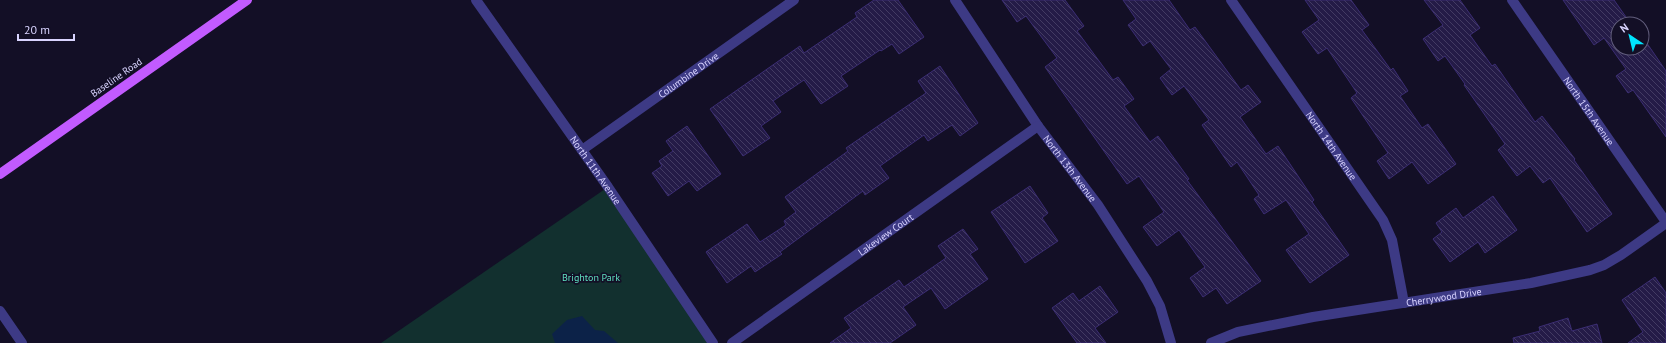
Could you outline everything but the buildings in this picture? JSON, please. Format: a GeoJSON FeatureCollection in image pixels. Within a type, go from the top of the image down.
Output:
{"type":"FeatureCollection","features":[{"type":"Feature","properties":{"kind":"main road","name":"Baseline Road"},"geometry":{"type":"LineString","coordinates":[[0,174],[247,0]]}},
{"type":"Feature","properties":{"kind":"street","name":"North 11th Avenue"},"geometry":{"type":"LineString","coordinates":[[476,0],[582,150],[713,343]]}},
{"type":"Feature","properties":{"kind":"street","name":"Columbine Drive"},"geometry":{"type":"LineString","coordinates":[[582,150],[794,0]]}},
{"type":"Feature","properties":{"kind":"street","name":"North 13th Avenue"},"geometry":{"type":"LineString","coordinates":[[955,0],[1038,126],[1098,204],[1147,281],[1160,306],[1171,343]]}},
{"type":"Feature","properties":{"kind":"street","name":"North 14th Avenue"},"geometry":{"type":"LineString","coordinates":[[1231,0],[1383,220],[1392,240],[1404,303]]}},
{"type":"Feature","properties":{"kind":"street","name":"North 15th Avenue"},"geometry":{"type":"LineString","coordinates":[[1512,0],[1666,222]]}},
{"type":"Feature","properties":{"kind":"street","name":"Lakeview Court"},"geometry":{"type":"LineString","coordinates":[[732,343],[1038,126]]}},
{"type":"Feature","properties":{"kind":"street","name":"Cherrywood Drive"},"geometry":{"type":"LineString","coordinates":[[1211,343],[1238,332],[1313,317],[1531,283],[1590,270],[1604,265],[1621,255],[1666,222]]}},
{"type":"Feature","properties":{"kind":"street"},"geometry":{"type":"LineString","coordinates":[[0,311],[22,343]]}},
{"type":"Feature","properties":{"kind":"green space","name":"Brighton Park"},"geometry":{"type":"Polygon","coordinates":[[[608,187],[715,343],[381,343],[608,187]]]}},
{"type":"Feature","properties":{"kind":"water"},"geometry":{"type":"Polygon","coordinates":[[[582,316],[595,330],[604,331],[618,343],[555,343],[552,334],[567,320],[582,316]]]}}]}
